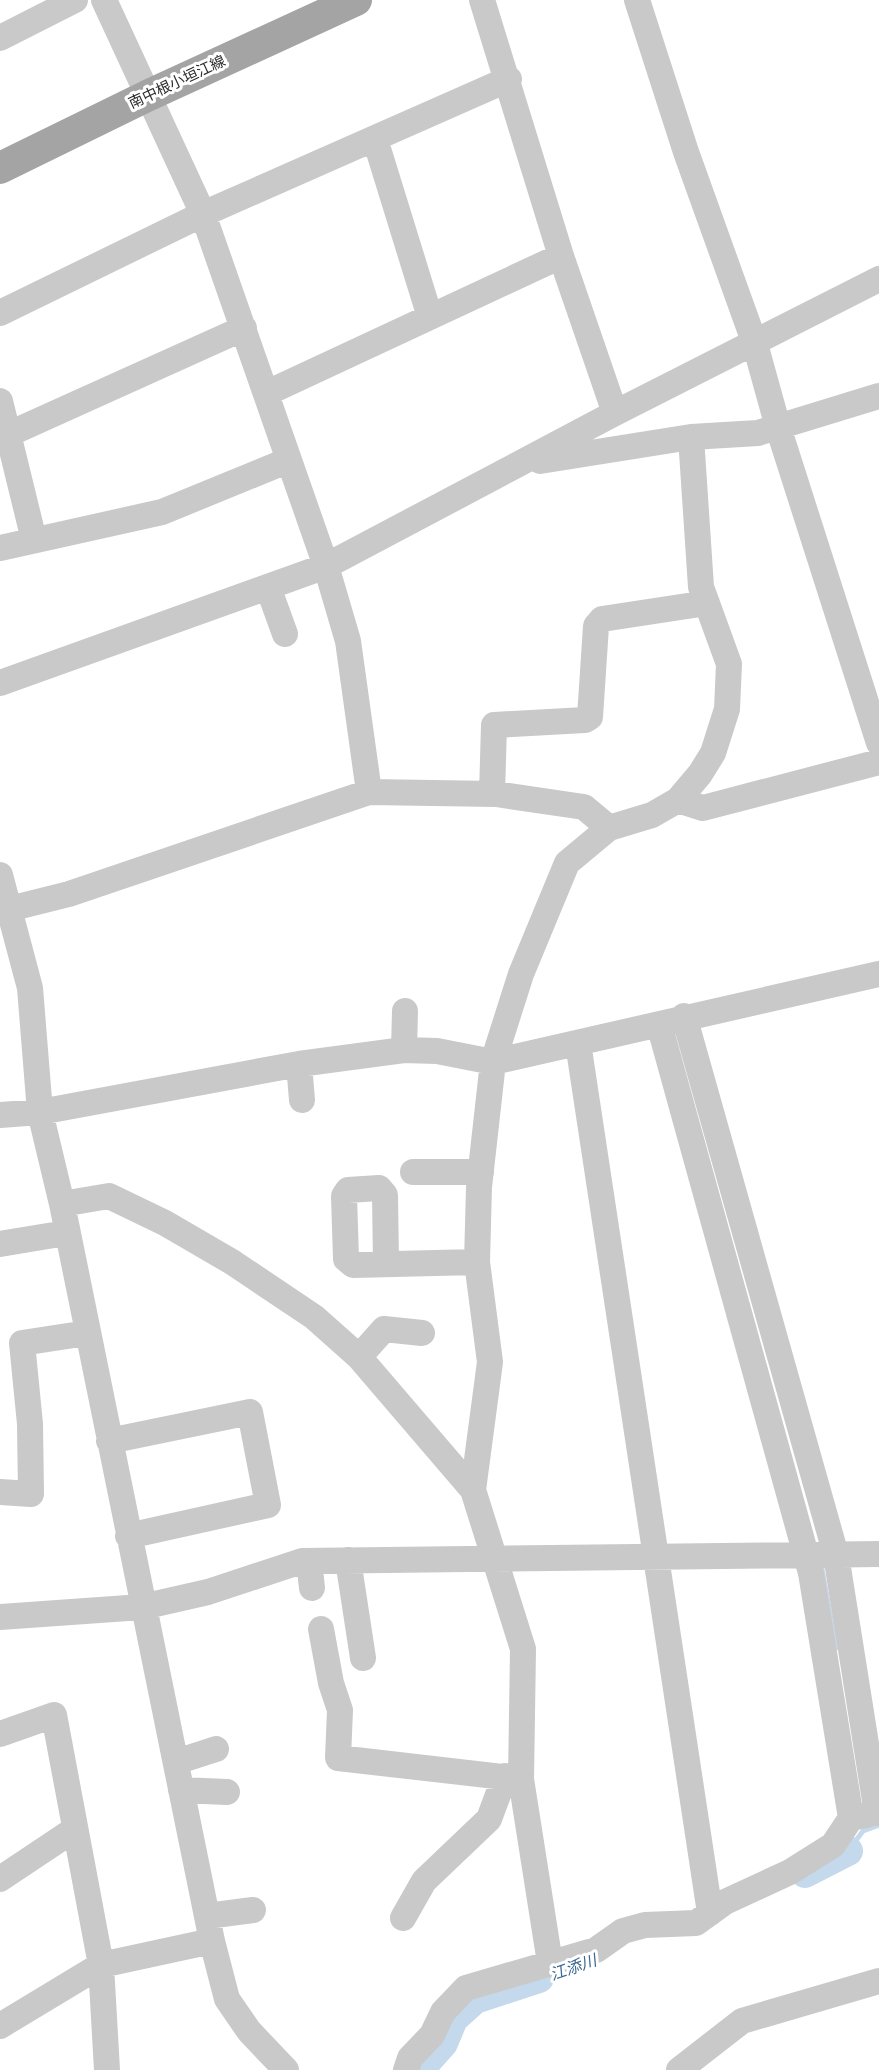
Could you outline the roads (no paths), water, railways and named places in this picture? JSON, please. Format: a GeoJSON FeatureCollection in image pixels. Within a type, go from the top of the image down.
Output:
{"type":"FeatureCollection","features":[{"type":"Feature","properties":{"kind":"main road","name":"南中根小垣江線"},"geometry":{"type":"LineString","coordinates":[[0,168],[149,95],[356,0]]}},
{"type":"Feature","properties":{"kind":"street"},"geometry":{"type":"LineString","coordinates":[[0,38],[75,0]]}},
{"type":"Feature","properties":{"kind":"street"},"geometry":{"type":"LineString","coordinates":[[104,0],[203,214],[326,566],[348,641],[369,792]]}},
{"type":"Feature","properties":{"kind":"street"},"geometry":{"type":"LineString","coordinates":[[482,0],[561,256],[615,413]]}},
{"type":"Feature","properties":{"kind":"street"},"geometry":{"type":"LineString","coordinates":[[637,0],[679,131],[755,344],[778,427],[879,743]]}},
{"type":"Feature","properties":{"kind":"street"},"geometry":{"type":"LineString","coordinates":[[0,313],[203,214],[508,79]]}},
{"type":"Feature","properties":{"kind":"street"},"geometry":{"type":"LineString","coordinates":[[375,139],[430,317]]}},
{"type":"Feature","properties":{"kind":"street"},"geometry":{"type":"LineString","coordinates":[[267,393],[561,256]]}},
{"type":"Feature","properties":{"kind":"street"},"geometry":{"type":"LineString","coordinates":[[0,683],[326,566],[615,413],[755,344],[879,279]]}},
{"type":"Feature","properties":{"kind":"street"},"geometry":{"type":"LineString","coordinates":[[9,434],[244,328]]}},
{"type":"Feature","properties":{"kind":"street"},"geometry":{"type":"LineString","coordinates":[[522,464],[691,437],[758,433],[879,396]]}},
{"type":"Feature","properties":{"kind":"street"},"geometry":{"type":"LineString","coordinates":[[0,401],[34,540]]}},
{"type":"Feature","properties":{"kind":"street"},"geometry":{"type":"LineString","coordinates":[[473,1490],[490,1362],[477,1262],[481,1172],[493,1062],[521,974],[567,863],[609,828],[652,815],[678,800],[700,774],[712,753],[727,709],[729,664],[701,587],[691,437]]}},
{"type":"Feature","properties":{"kind":"street"},"geometry":{"type":"LineString","coordinates":[[0,548],[162,512],[289,460]]}},
{"type":"Feature","properties":{"kind":"street"},"geometry":{"type":"LineString","coordinates":[[268,587],[285,634]]}},
{"type":"Feature","properties":{"kind":"street"},"geometry":{"type":"LineString","coordinates":[[492,794],[494,725],[585,720],[590,717],[596,626],[602,619],[707,603]]}},
{"type":"Feature","properties":{"kind":"street"},"geometry":{"type":"LineString","coordinates":[[678,800],[703,808],[879,762]]}},
{"type":"Feature","properties":{"kind":"street"},"geometry":{"type":"LineString","coordinates":[[8,926],[69,894],[369,792],[492,794],[584,807],[609,828]]}},
{"type":"Feature","properties":{"kind":"street"},"geometry":{"type":"LineString","coordinates":[[0,875],[8,926],[30,988],[40,1112],[62,1204],[142,1607],[212,1941],[227,1999],[249,2031],[286,2070]]}},
{"type":"Feature","properties":{"kind":"street"},"geometry":{"type":"LineString","coordinates":[[0,1115],[40,1112],[299,1064],[404,1050],[437,1051],[493,1062],[879,974]]}},
{"type":"Feature","properties":{"kind":"street"},"geometry":{"type":"LineString","coordinates":[[404,1050],[405,1011]]}},
{"type":"Feature","properties":{"kind":"street"},"geometry":{"type":"LineString","coordinates":[[684,1017],[819,1554],[878,1812],[851,1818]]}},
{"type":"Feature","properties":{"kind":"street"},"geometry":{"type":"LineString","coordinates":[[406,2070],[410,2058],[432,2035],[443,2012],[466,1988],[596,1950],[623,1931],[645,1925],[696,1923],[725,1902],[790,1872],[833,1845],[851,1818],[811,1572],[819,1554],[659,1024]]}},
{"type":"Feature","properties":{"kind":"street"},"geometry":{"type":"LineString","coordinates":[[578,1043],[710,1913]]}},
{"type":"Feature","properties":{"kind":"street"},"geometry":{"type":"LineString","coordinates":[[299,1064],[302,1100]]}},
{"type":"Feature","properties":{"kind":"street"},"geometry":{"type":"LineString","coordinates":[[413,1172],[481,1172]]}},
{"type":"Feature","properties":{"kind":"street"},"geometry":{"type":"LineString","coordinates":[[62,1204],[109,1196],[165,1223],[232,1262],[314,1317],[359,1357],[473,1490],[523,1649],[513,1778],[550,1963]]}},
{"type":"Feature","properties":{"kind":"street"},"geometry":{"type":"LineString","coordinates":[[0,1244],[66,1233]]}},
{"type":"Feature","properties":{"kind":"street"},"geometry":{"type":"LineString","coordinates":[[386,1264],[477,1262]]}},
{"type":"Feature","properties":{"kind":"street"},"geometry":{"type":"LineString","coordinates":[[359,1357],[384,1329],[422,1333]]}},
{"type":"Feature","properties":{"kind":"street"},"geometry":{"type":"LineString","coordinates":[[0,1492],[31,1494],[30,1424],[11,1351],[22,1343],[87,1333]]}},
{"type":"Feature","properties":{"kind":"street"},"geometry":{"type":"LineString","coordinates":[[109,1441],[250,1412],[268,1505],[128,1536]]}},
{"type":"Feature","properties":{"kind":"street"},"geometry":{"type":"LineString","coordinates":[[0,1617],[142,1607],[208,1592],[302,1561],[495,1556],[879,1554]]}},
{"type":"Feature","properties":{"kind":"street"},"geometry":{"type":"LineString","coordinates":[[348,1560],[363,1659]]}},
{"type":"Feature","properties":{"kind":"street"},"geometry":{"type":"LineString","coordinates":[[309,1561],[312,1588]]}},
{"type":"Feature","properties":{"kind":"street"},"geometry":{"type":"LineString","coordinates":[[321,1629],[331,1683],[340,1710],[338,1758],[513,1778]]}},
{"type":"Feature","properties":{"kind":"street"},"geometry":{"type":"LineString","coordinates":[[0,1734],[54,1715],[102,1965],[107,2070]]}},
{"type":"Feature","properties":{"kind":"street"},"geometry":{"type":"LineString","coordinates":[[176,1762],[216,1749]]}},
{"type":"Feature","properties":{"kind":"street"},"geometry":{"type":"LineString","coordinates":[[403,1918],[424,1881],[489,1819],[513,1778]]}},
{"type":"Feature","properties":{"kind":"street"},"geometry":{"type":"LineString","coordinates":[[181,1790],[227,1792]]}},
{"type":"Feature","properties":{"kind":"street"},"geometry":{"type":"LineString","coordinates":[[0,1879],[75,1829]]}},
{"type":"Feature","properties":{"kind":"street"},"geometry":{"type":"LineString","coordinates":[[207,1917],[253,1910]]}},
{"type":"Feature","properties":{"kind":"street"},"geometry":{"type":"LineString","coordinates":[[0,2025],[102,1965],[212,1941]]}},
{"type":"Feature","properties":{"kind":"street"},"geometry":{"type":"LineString","coordinates":[[679,2070],[742,2021],[879,1981]]}},
{"type":"Feature","properties":{"kind":"waterway"},"geometry":{"type":"LineString","coordinates":[[821,1563],[836,1648]]}},
{"type":"Feature","properties":{"kind":"waterway"},"geometry":{"type":"LineString","coordinates":[[848,1851],[863,1831],[879,1825]]}},
{"type":"Feature","properties":{"kind":"waterway","name":"江添川"},"geometry":{"type":"LineString","coordinates":[[805,1873],[848,1851]]}},
{"type":"Feature","properties":{"kind":"waterway","name":"江添川"},"geometry":{"type":"LineString","coordinates":[[419,2070],[443,2043],[453,2019],[475,1999],[539,1978]]}}]}
